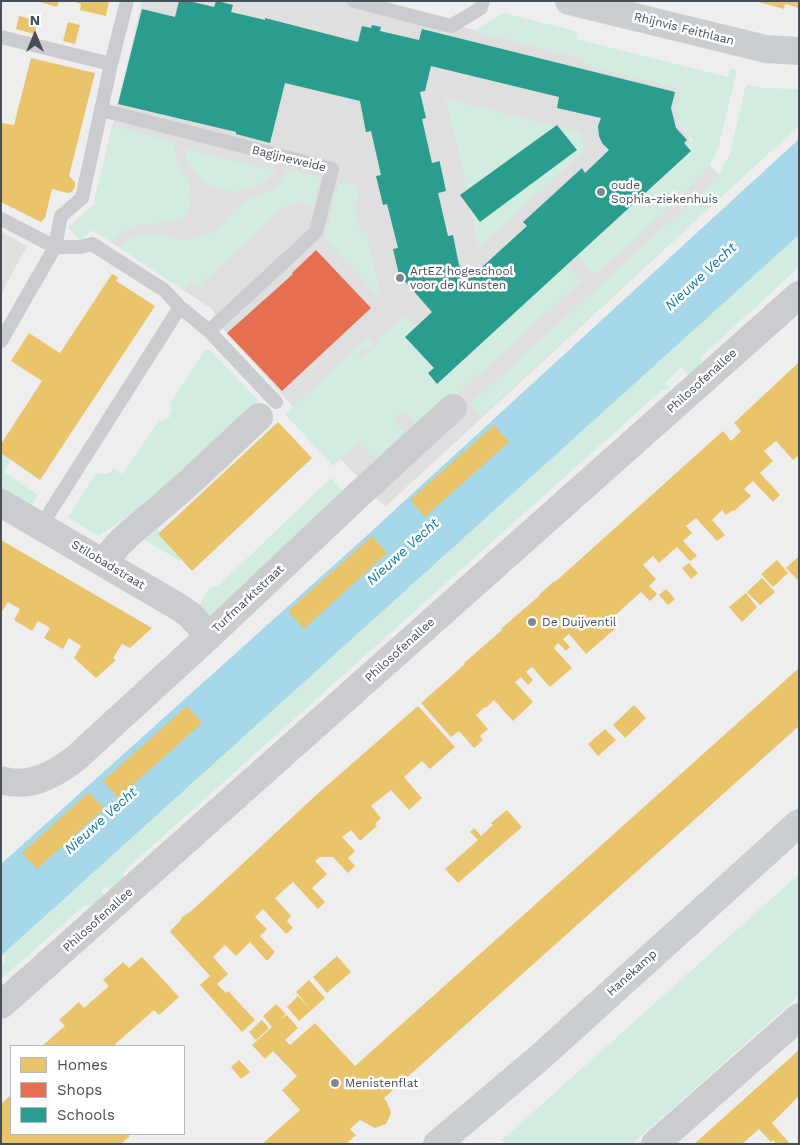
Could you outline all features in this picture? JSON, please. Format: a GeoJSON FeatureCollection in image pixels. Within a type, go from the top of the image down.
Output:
{"type":"FeatureCollection","features":[{"type":"Feature","properties":{"kind":"main road","name":"Rhijnvis Feithlaan"},"geometry":{"type":"LineString","coordinates":[[569,1],[766,49],[799,51]]}},
{"type":"Feature","properties":{"kind":"main road","name":"Hanekamp"},"geometry":{"type":"LineString","coordinates":[[437,1144],[461,1132],[539,1058],[799,823]]}},
{"type":"Feature","properties":{"kind":"street","name":"Philosofenallee"},"geometry":{"type":"LineString","coordinates":[[1,1005],[799,295]]}},
{"type":"Feature","properties":{"kind":"street","name":"Turfmarktstraat"},"geometry":{"type":"LineString","coordinates":[[1,780],[16,783],[38,781],[63,768],[82,754],[453,408]]}},
{"type":"Feature","properties":{"kind":"street"},"geometry":{"type":"LineString","coordinates":[[104,563],[112,550],[127,535],[167,502],[268,409]]}},
{"type":"Feature","properties":{"kind":"street","name":"Stilobadstraat"},"geometry":{"type":"LineString","coordinates":[[1,503],[190,615],[209,636]]}},
{"type":"Feature","properties":{"kind":"street"},"geometry":{"type":"LineString","coordinates":[[655,1144],[799,1018]]}},
{"type":"Feature","properties":{"kind":"lane"},"geometry":{"type":"LineString","coordinates":[[1,341],[55,247],[61,216],[82,198],[111,64],[127,1]]}},
{"type":"Feature","properties":{"kind":"lane"},"geometry":{"type":"LineString","coordinates":[[354,1],[451,26],[481,8],[483,1]]}},
{"type":"Feature","properties":{"kind":"lane"},"geometry":{"type":"LineString","coordinates":[[1,37],[111,64]]}},
{"type":"Feature","properties":{"kind":"lane","name":"Bagijneweide"},"geometry":{"type":"LineString","coordinates":[[102,110],[332,169],[316,232],[209,331]]}},
{"type":"Feature","properties":{"kind":"lane"},"geometry":{"type":"LineString","coordinates":[[1,219],[55,247],[80,247],[92,244],[164,290],[180,307],[209,331],[268,409]]}},
{"type":"Feature","properties":{"kind":"lane"},"geometry":{"type":"LineString","coordinates":[[41,526],[180,307]]}},
{"type":"Feature","properties":{"kind":"shaded area","name":"ArtEZ hogeschool voor de Kunsten"},"geometry":{"type":"Polygon","coordinates":[[[142,1],[357,1],[677,80],[690,143],[731,188],[385,507],[226,333],[212,309],[88,227],[142,1]]]}},
{"type":"Feature","properties":{"kind":"shaded area"},"geometry":{"type":"Polygon","coordinates":[[[1,232],[27,246],[1,294],[1,232]]]}},
{"type":"Feature","properties":{"kind":"green space"},"geometry":{"type":"Polygon","coordinates":[[[504,13],[578,32],[576,39],[728,77],[730,69],[737,70],[720,141],[715,156],[707,169],[682,195],[595,275],[569,247],[627,201],[693,140],[680,126],[676,108],[680,89],[583,65],[584,59],[474,31],[504,13]]]}},
{"type":"Feature","properties":{"kind":"green space"},"geometry":{"type":"Polygon","coordinates":[[[746,84],[765,88],[799,89],[799,126],[481,416],[470,404],[697,197],[720,172],[730,154],[746,84]]]}},
{"type":"Feature","properties":{"kind":"green space"},"geometry":{"type":"Polygon","coordinates":[[[445,99],[579,132],[584,151],[479,247],[464,182],[466,181],[445,99]]]}},
{"type":"Feature","properties":{"kind":"green space"},"geometry":{"type":"Polygon","coordinates":[[[113,126],[174,142],[177,161],[190,187],[189,207],[185,214],[178,219],[170,222],[133,227],[124,231],[111,242],[93,230],[79,240],[68,227],[94,204],[113,126]]]}},
{"type":"Feature","properties":{"kind":"green space"},"geometry":{"type":"Polygon","coordinates":[[[184,149],[276,171],[258,185],[236,191],[225,190],[205,182],[196,174],[190,165],[184,149]]]}},
{"type":"Feature","properties":{"kind":"green space"},"geometry":{"type":"Polygon","coordinates":[[[288,170],[320,177],[314,205],[298,202],[282,208],[205,280],[200,289],[190,282],[184,291],[120,248],[130,239],[148,233],[185,239],[195,239],[210,234],[241,205],[277,185],[288,170]]]}},
{"type":"Feature","properties":{"kind":"green space"},"geometry":{"type":"Polygon","coordinates":[[[339,182],[356,186],[359,201],[353,203],[360,232],[366,231],[381,299],[325,239],[339,182]]]}},
{"type":"Feature","properties":{"kind":"green space"},"geometry":{"type":"Polygon","coordinates":[[[799,235],[799,267],[702,356],[700,367],[690,376],[681,367],[665,383],[671,389],[662,390],[124,871],[122,882],[112,891],[107,886],[101,891],[106,896],[96,905],[84,906],[1,979],[1,964],[4,962],[4,956],[2,956],[7,951],[799,235]]]}},
{"type":"Feature","properties":{"kind":"green space"},"geometry":{"type":"Polygon","coordinates":[[[559,257],[581,281],[420,428],[403,410],[392,420],[409,437],[379,463],[358,442],[333,466],[285,414],[368,337],[373,343],[358,356],[360,360],[379,343],[377,341],[405,316],[416,327],[559,257]]]}},
{"type":"Feature","properties":{"kind":"green space"},"geometry":{"type":"Polygon","coordinates":[[[209,349],[259,401],[182,473],[143,505],[99,536],[68,518],[96,473],[108,474],[114,468],[122,474],[159,421],[169,418],[172,409],[169,405],[205,350],[209,349]]]}},
{"type":"Feature","properties":{"kind":"green space"},"geometry":{"type":"Polygon","coordinates":[[[1,452],[12,460],[4,472],[38,495],[31,507],[1,490],[1,452]]]}},
{"type":"Feature","properties":{"kind":"green space"},"geometry":{"type":"Polygon","coordinates":[[[331,478],[346,494],[211,616],[198,607],[210,587],[217,587],[331,478]]]}},
{"type":"Feature","properties":{"kind":"green space"},"geometry":{"type":"Polygon","coordinates":[[[157,528],[160,532],[158,534],[182,559],[180,561],[143,539],[157,528]]]}},
{"type":"Feature","properties":{"kind":"green space"},"geometry":{"type":"Polygon","coordinates":[[[799,874],[799,996],[632,1144],[506,1144],[502,1140],[799,874]]]}},
{"type":"Feature","properties":{"kind":"water","name":"Nieuwe Vecht"},"geometry":{"type":"Polygon","coordinates":[[[799,139],[799,235],[1,956],[1,864],[363,539],[799,139]]]}},
{"type":"Feature","properties":{"kind":"building: Homes"},"geometry":{"type":"Polygon","coordinates":[[[37,1],[59,1],[57,7],[37,1]]]}},
{"type":"Feature","properties":{"kind":"building: Homes"},"geometry":{"type":"Polygon","coordinates":[[[72,1],[109,1],[106,16],[80,10],[81,4],[72,1]]]}},
{"type":"Feature","properties":{"kind":"building: Homes"},"geometry":{"type":"Polygon","coordinates":[[[755,1],[799,1],[799,8],[785,4],[784,9],[755,1]]]}},
{"type":"Feature","properties":{"kind":"building: Homes"},"geometry":{"type":"Polygon","coordinates":[[[19,16],[38,21],[34,34],[16,29],[19,16]]]}},
{"type":"Feature","properties":{"kind":"building: Homes"},"geometry":{"type":"Polygon","coordinates":[[[68,22],[80,25],[75,44],[63,41],[68,22]]]}},
{"type":"Feature","properties":{"kind":"building: Homes"},"geometry":{"type":"Polygon","coordinates":[[[31,58],[95,73],[69,176],[75,182],[75,187],[72,192],[68,193],[52,189],[45,218],[41,222],[1,202],[1,123],[14,125],[31,58]]]}},
{"type":"Feature","properties":{"kind":"building: Homes"},"geometry":{"type":"Polygon","coordinates":[[[112,274],[118,277],[116,281],[155,306],[40,480],[1,453],[1,444],[42,381],[11,361],[29,333],[60,353],[112,274]]]}},
{"type":"Feature","properties":{"kind":"building: Homes"},"geometry":{"type":"Polygon","coordinates":[[[799,362],[799,455],[793,460],[776,441],[764,451],[773,461],[760,473],[780,495],[773,502],[753,481],[744,489],[751,496],[734,511],[726,515],[722,510],[712,520],[725,535],[717,541],[696,518],[686,526],[692,533],[683,541],[697,556],[690,561],[677,547],[659,563],[653,556],[643,565],[656,579],[649,586],[657,594],[650,601],[641,592],[610,620],[617,627],[586,654],[569,634],[563,639],[570,647],[566,651],[558,643],[554,648],[572,668],[550,687],[532,667],[526,672],[533,680],[528,685],[521,677],[515,682],[533,702],[513,721],[494,700],[485,707],[476,715],[488,729],[480,736],[483,740],[474,748],[459,731],[451,737],[421,703],[554,581],[723,431],[731,441],[741,431],[734,423],[799,362]]]}},
{"type":"Feature","properties":{"kind":"building: Homes"},"geometry":{"type":"Polygon","coordinates":[[[278,422],[312,458],[192,571],[158,534],[278,422]]]}},
{"type":"Feature","properties":{"kind":"building: Homes"},"geometry":{"type":"Polygon","coordinates":[[[494,425],[509,442],[425,517],[410,500],[494,425]]]}},
{"type":"Feature","properties":{"kind":"building: Homes"},"geometry":{"type":"Polygon","coordinates":[[[372,536],[387,553],[304,629],[288,611],[372,536]]]}},
{"type":"Feature","properties":{"kind":"building: Homes"},"geometry":{"type":"Polygon","coordinates":[[[1,540],[152,628],[130,648],[122,644],[113,658],[116,660],[96,678],[74,658],[81,646],[69,638],[63,649],[44,638],[50,628],[38,621],[32,631],[14,620],[20,609],[8,602],[1,613],[1,540]]]}},
{"type":"Feature","properties":{"kind":"building: Homes"},"geometry":{"type":"Polygon","coordinates":[[[799,556],[799,581],[786,568],[799,556]]]}},
{"type":"Feature","properties":{"kind":"building: Homes"},"geometry":{"type":"Polygon","coordinates":[[[777,560],[788,573],[773,587],[761,574],[777,560]]]}},
{"type":"Feature","properties":{"kind":"building: Homes"},"geometry":{"type":"Polygon","coordinates":[[[689,563],[698,573],[691,579],[682,568],[689,563]]]}},
{"type":"Feature","properties":{"kind":"building: Homes"},"geometry":{"type":"Polygon","coordinates":[[[762,578],[775,592],[760,605],[747,592],[762,578]]]}},
{"type":"Feature","properties":{"kind":"building: Homes"},"geometry":{"type":"Polygon","coordinates":[[[666,589],[675,599],[668,605],[659,595],[666,589]]]}},
{"type":"Feature","properties":{"kind":"building: Homes"},"geometry":{"type":"Polygon","coordinates":[[[746,593],[757,607],[742,622],[729,607],[746,593]]]}},
{"type":"Feature","properties":{"kind":"building: Homes"},"geometry":{"type":"Polygon","coordinates":[[[799,668],[799,726],[384,1098],[391,1113],[386,1124],[375,1128],[360,1120],[350,1129],[356,1135],[346,1144],[262,1144],[300,1110],[282,1090],[297,1076],[273,1051],[265,1059],[252,1045],[272,1027],[263,1016],[276,1004],[286,1014],[280,1019],[287,1015],[298,1028],[285,1040],[290,1045],[315,1023],[355,1066],[799,668]]]}},
{"type":"Feature","properties":{"kind":"building: Homes"},"geometry":{"type":"Polygon","coordinates":[[[634,705],[646,718],[625,738],[613,725],[634,705]]]}},
{"type":"Feature","properties":{"kind":"building: Homes"},"geometry":{"type":"Polygon","coordinates":[[[187,706],[202,723],[118,798],[103,781],[187,706]]]}},
{"type":"Feature","properties":{"kind":"building: Homes"},"geometry":{"type":"Polygon","coordinates":[[[418,706],[455,747],[430,769],[422,761],[404,777],[422,798],[409,810],[391,790],[371,806],[381,818],[375,824],[377,826],[360,841],[351,830],[342,837],[355,851],[348,858],[355,866],[348,873],[333,857],[320,857],[315,861],[327,874],[312,888],[325,902],[318,909],[293,882],[275,898],[291,916],[287,921],[293,928],[286,934],[263,909],[255,917],[267,929],[260,936],[275,952],[267,961],[250,942],[236,956],[225,945],[213,957],[228,974],[217,984],[226,993],[228,991],[255,1020],[242,1032],[200,985],[210,976],[170,931],[182,917],[223,882],[315,796],[418,706]]]}},
{"type":"Feature","properties":{"kind":"building: Homes"},"geometry":{"type":"Polygon","coordinates":[[[605,729],[616,740],[598,756],[588,744],[605,729]]]}},
{"type":"Feature","properties":{"kind":"building: Homes"},"geometry":{"type":"Polygon","coordinates":[[[89,792],[104,809],[37,869],[22,853],[89,792]]]}},
{"type":"Feature","properties":{"kind":"building: Homes"},"geometry":{"type":"Polygon","coordinates":[[[507,810],[522,827],[458,883],[445,869],[478,840],[470,832],[474,828],[481,836],[493,825],[491,823],[507,810]]]}},
{"type":"Feature","properties":{"kind":"building: Homes"},"geometry":{"type":"Polygon","coordinates":[[[337,956],[351,972],[327,993],[313,977],[337,956]]]}},
{"type":"Feature","properties":{"kind":"building: Homes"},"geometry":{"type":"Polygon","coordinates":[[[142,957],[179,997],[159,1015],[154,1010],[114,1045],[43,1045],[65,1026],[59,1020],[79,1002],[84,1008],[109,986],[103,980],[123,962],[129,968],[142,957]]]}},
{"type":"Feature","properties":{"kind":"building: Homes"},"geometry":{"type":"Polygon","coordinates":[[[309,980],[325,998],[299,1021],[287,1007],[298,996],[309,1007],[296,992],[309,980]]]}},
{"type":"Feature","properties":{"kind":"building: Homes"},"geometry":{"type":"Polygon","coordinates":[[[262,1020],[269,1028],[256,1040],[249,1032],[262,1020]]]}},
{"type":"Feature","properties":{"kind":"building: Homes"},"geometry":{"type":"Polygon","coordinates":[[[799,1050],[799,1096],[772,1123],[790,1144],[776,1144],[773,1140],[771,1142],[759,1129],[742,1144],[694,1144],[799,1050]]]}},
{"type":"Feature","properties":{"kind":"building: Homes"},"geometry":{"type":"Polygon","coordinates":[[[239,1060],[250,1072],[241,1079],[231,1067],[239,1060]]]}},
{"type":"Feature","properties":{"kind":"building: Homes"},"geometry":{"type":"Polygon","coordinates":[[[10,1096],[10,1135],[129,1135],[129,1137],[121,1144],[1,1144],[1,1104],[10,1096]]]}},
{"type":"Feature","properties":{"kind":"building: Shops"},"geometry":{"type":"Polygon","coordinates":[[[316,250],[371,308],[282,391],[227,333],[293,274],[316,250]]]}},
{"type":"Feature","properties":{"kind":"building: Schools","name":"oude Sophia-ziekenhuis"},"geometry":{"type":"Polygon","coordinates":[[[179,1],[189,1],[214,7],[217,1],[233,5],[231,12],[265,20],[265,18],[358,42],[362,26],[371,28],[372,25],[381,27],[380,31],[419,40],[422,29],[675,92],[671,108],[676,128],[687,140],[684,143],[691,151],[437,384],[428,373],[434,368],[405,337],[432,312],[402,278],[400,279],[393,249],[398,248],[387,204],[383,205],[376,176],[381,175],[371,131],[366,132],[360,101],[285,83],[270,143],[236,134],[236,132],[118,104],[142,9],[175,17],[179,1]],[[431,66],[425,91],[420,92],[426,118],[422,119],[432,163],[440,161],[446,191],[438,193],[448,236],[453,235],[459,265],[470,278],[527,226],[523,222],[582,168],[585,173],[609,150],[602,143],[599,136],[598,126],[601,118],[557,108],[559,97],[431,66]]]}},
{"type":"Feature","properties":{"kind":"building: Schools"},"geometry":{"type":"Polygon","coordinates":[[[557,125],[577,150],[480,222],[460,195],[557,125]]]}},
{"type":"Feature","properties":{"kind":"place","name":"oude Sophia-ziekenhuis"},"geometry":{"type":"Point","coordinates":[601,192]}},
{"type":"Feature","properties":{"kind":"place","name":"ArtEZ hogeschool voor de Kunsten"},"geometry":{"type":"Point","coordinates":[400,278]}},
{"type":"Feature","properties":{"kind":"place","name":"De Duijventil"},"geometry":{"type":"Point","coordinates":[532,622]}},
{"type":"Feature","properties":{"kind":"place","name":"Menistenflat"},"geometry":{"type":"Point","coordinates":[335,1083]}}]}
